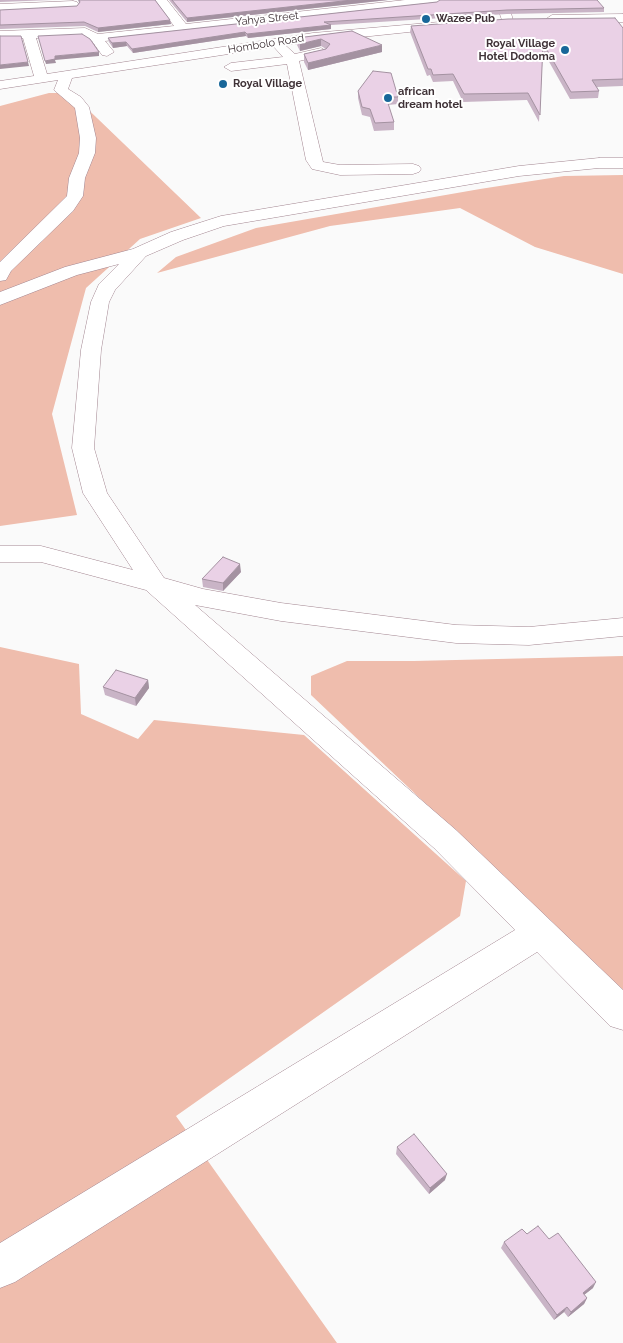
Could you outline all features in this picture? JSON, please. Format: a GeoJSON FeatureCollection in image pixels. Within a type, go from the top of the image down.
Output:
{"type":"FeatureCollection","features":[{"type":"Feature","properties":{"kind":"street"},"geometry":{"type":"LineString","coordinates":[[161,0],[182,28]]}},
{"type":"Feature","properties":{"kind":"street"},"geometry":{"type":"LineString","coordinates":[[303,0],[306,15]]}},
{"type":"Feature","properties":{"kind":"street","name":"Yahya Street"},"geometry":{"type":"LineString","coordinates":[[0,35],[28,33],[91,35],[182,28],[306,15],[369,4],[437,0]]}},
{"type":"Feature","properties":{"kind":"street"},"geometry":{"type":"LineString","coordinates":[[490,21],[512,20],[501,0]]}},
{"type":"Feature","properties":{"kind":"street"},"geometry":{"type":"LineString","coordinates":[[2,5],[72,3],[91,35],[117,66]]}},
{"type":"Feature","properties":{"kind":"street"},"geometry":{"type":"LineString","coordinates":[[252,7],[264,19]]}},
{"type":"Feature","properties":{"kind":"street"},"geometry":{"type":"LineString","coordinates":[[536,19],[623,18]]}},
{"type":"Feature","properties":{"kind":"street","name":"Hombolo Road"},"geometry":{"type":"LineString","coordinates":[[0,85],[313,37],[463,23]]}},
{"type":"Feature","properties":{"kind":"street"},"geometry":{"type":"LineString","coordinates":[[221,67],[292,59],[422,26]]}},
{"type":"Feature","properties":{"kind":"street"},"geometry":{"type":"LineString","coordinates":[[28,33],[42,78]]}},
{"type":"Feature","properties":{"kind":"street"},"geometry":{"type":"LineString","coordinates":[[275,43],[292,59],[314,160],[318,166],[340,170],[413,169]]}},
{"type":"Feature","properties":{"kind":"street"},"geometry":{"type":"LineString","coordinates":[[0,276],[68,207],[75,196],[77,178],[87,153],[88,138],[82,107],[76,100],[61,90],[66,76],[192,69]]}},
{"type":"Feature","properties":{"kind":"street"},"geometry":{"type":"LineString","coordinates":[[0,299],[71,271],[140,252],[177,236],[221,221],[519,170],[599,163],[623,163]]}},
{"type":"Feature","properties":{"kind":"street"},"geometry":{"type":"LineString","coordinates":[[140,252],[106,288],[100,302],[91,350],[83,448],[95,493],[155,584],[445,839],[623,1014]]}},
{"type":"Feature","properties":{"kind":"street"},"geometry":{"type":"LineString","coordinates":[[0,554],[41,554],[202,598],[281,612],[456,634],[530,636],[623,627]]}},
{"type":"Feature","properties":{"kind":"street"},"geometry":{"type":"LineString","coordinates":[[0,1267],[540,932]]}},
{"type":"Feature","properties":{"kind":"shaded area"},"geometry":{"type":"Polygon","coordinates":[[[49,93],[71,93],[201,218],[140,239],[86,288],[52,414],[77,515],[0,526],[0,106],[49,93]]]}},
{"type":"Feature","properties":{"kind":"shaded area"},"geometry":{"type":"Polygon","coordinates":[[[623,175],[623,274],[535,247],[460,208],[330,226],[157,273],[176,257],[256,228],[564,176],[623,175]]]}},
{"type":"Feature","properties":{"kind":"shaded area"},"geometry":{"type":"Polygon","coordinates":[[[0,647],[79,664],[81,714],[138,739],[154,720],[304,735],[466,881],[460,916],[176,1116],[337,1343],[0,1343],[0,647]]]}},
{"type":"Feature","properties":{"kind":"shaded area"},"geometry":{"type":"Polygon","coordinates":[[[623,656],[623,991],[311,695],[311,676],[347,661],[623,656]]]}},
{"type":"Feature","properties":{"kind":"building"},"geometry":{"type":"Polygon","coordinates":[[[79,0],[155,0],[170,20],[98,28],[84,22],[0,25],[0,10],[77,6],[80,2],[79,0]]]}},
{"type":"Feature","properties":{"kind":"building"},"geometry":{"type":"Polygon","coordinates":[[[172,0],[352,0],[187,18],[172,0]]]}},
{"type":"Feature","properties":{"kind":"building"},"geometry":{"type":"Polygon","coordinates":[[[440,0],[597,0],[604,8],[507,10],[324,22],[331,25],[247,34],[245,32],[132,49],[126,42],[112,43],[108,38],[437,2],[440,0]]]}},
{"type":"Feature","properties":{"kind":"building"},"geometry":{"type":"Polygon","coordinates":[[[615,18],[623,28],[623,79],[592,80],[599,91],[571,92],[543,43],[540,115],[528,93],[464,94],[453,74],[433,75],[431,69],[428,69],[411,26],[508,19],[615,18]]]}},
{"type":"Feature","properties":{"kind":"building"},"geometry":{"type":"Polygon","coordinates":[[[352,31],[382,45],[308,63],[304,54],[326,49],[330,44],[321,39],[300,44],[297,38],[352,31]]]}},
{"type":"Feature","properties":{"kind":"building"},"geometry":{"type":"Polygon","coordinates":[[[82,34],[90,39],[99,52],[55,56],[55,59],[45,61],[38,36],[82,34]]]}},
{"type":"Feature","properties":{"kind":"building"},"geometry":{"type":"Polygon","coordinates":[[[0,36],[21,36],[28,62],[0,65],[0,36]]]}},
{"type":"Feature","properties":{"kind":"building"},"geometry":{"type":"Polygon","coordinates":[[[373,71],[391,73],[398,97],[386,97],[394,122],[375,123],[370,109],[362,107],[358,91],[373,71]]]}},
{"type":"Feature","properties":{"kind":"building"},"geometry":{"type":"Polygon","coordinates":[[[223,557],[240,564],[223,583],[202,579],[223,557]]]}},
{"type":"Feature","properties":{"kind":"building"},"geometry":{"type":"Polygon","coordinates":[[[116,670],[148,680],[135,698],[103,687],[116,670]]]}},
{"type":"Feature","properties":{"kind":"building"},"geometry":{"type":"Polygon","coordinates":[[[414,1134],[447,1174],[430,1188],[397,1147],[414,1134]]]}},
{"type":"Feature","properties":{"kind":"building"},"geometry":{"type":"Polygon","coordinates":[[[538,1226],[549,1239],[558,1233],[596,1282],[583,1293],[587,1298],[571,1312],[567,1307],[557,1315],[504,1242],[522,1229],[527,1234],[538,1226]]]}},
{"type":"Feature","properties":{"kind":"place","name":"Wazee Pub"},"geometry":{"type":"Point","coordinates":[426,19]}},
{"type":"Feature","properties":{"kind":"place","name":"Royal Village Hotel Dodoma"},"geometry":{"type":"Point","coordinates":[565,50]}},
{"type":"Feature","properties":{"kind":"place","name":"Royal Village"},"geometry":{"type":"Point","coordinates":[223,84]}},
{"type":"Feature","properties":{"kind":"place","name":"african dream hotel"},"geometry":{"type":"Point","coordinates":[388,98]}}]}
